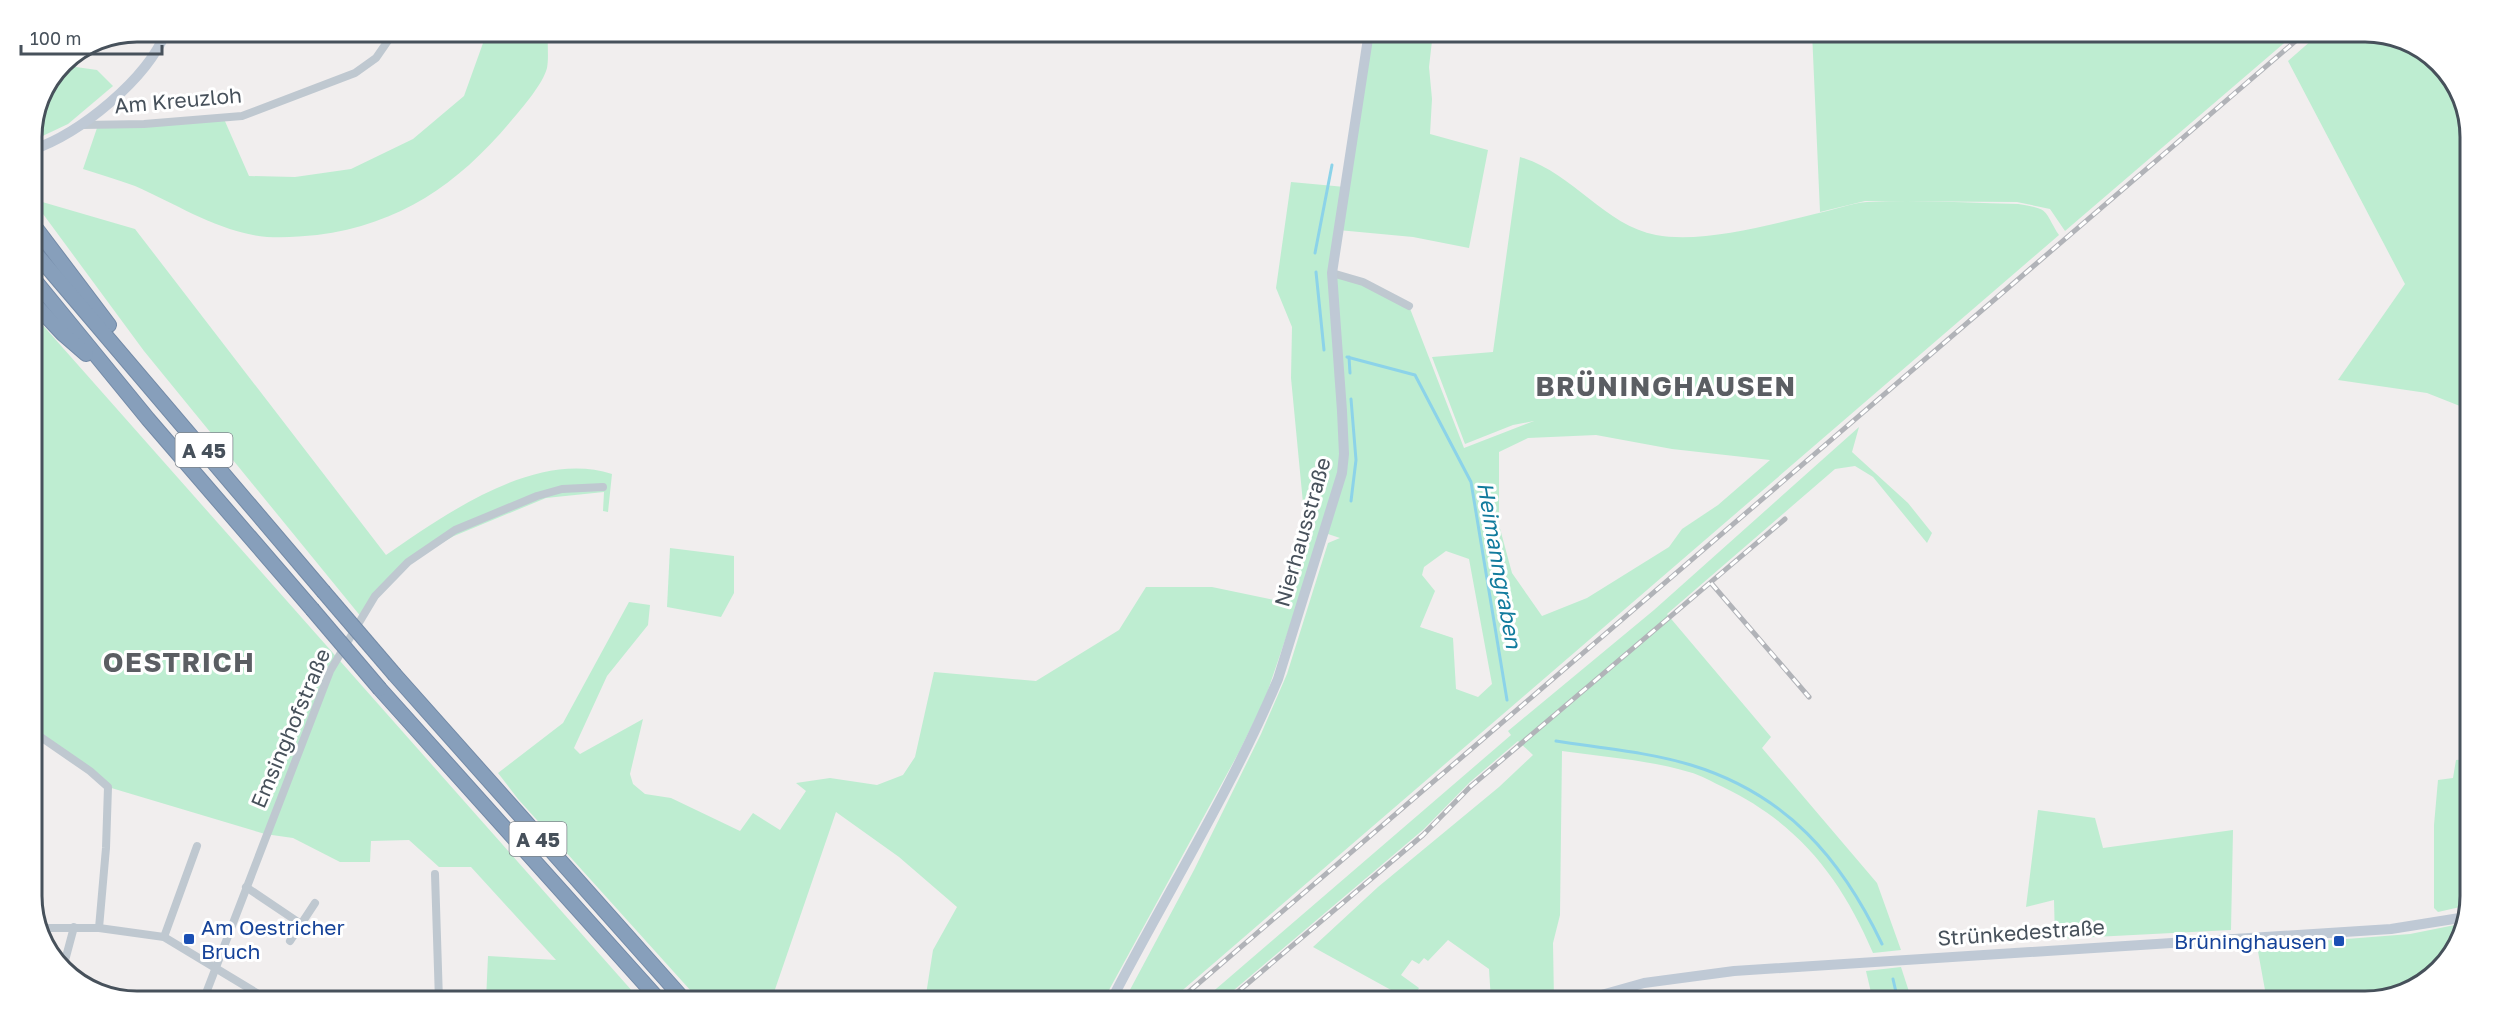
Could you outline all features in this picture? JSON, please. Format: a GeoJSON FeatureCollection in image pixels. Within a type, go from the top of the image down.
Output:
{"type":"FeatureCollection","features":[{"type":"Feature","properties":{"kind":"highway"},"geometry":{"type":"LineString","coordinates":[[42,236],[117,335],[131,363]]}},
{"type":"Feature","properties":{"kind":"highway","name":"A 45"},"geometry":{"type":"LineString","coordinates":[[42,261],[395,675],[675,991]]}},
{"type":"Feature","properties":{"kind":"highway","name":"A 45"},"geometry":{"type":"LineString","coordinates":[[42,290],[111,375],[380,688],[650,991]]}},
{"type":"Feature","properties":{"kind":"highway"},"geometry":{"type":"LineString","coordinates":[[42,312],[63,334],[111,375]]}},
{"type":"Feature","properties":{"kind":"main road"},"geometry":{"type":"LineString","coordinates":[[42,146],[54,142],[82,125],[147,67],[161,42]]}},
{"type":"Feature","properties":{"kind":"main road","name":"Nierhausstraße"},"geometry":{"type":"LineString","coordinates":[[1116,991],[1238,765],[1266,708],[1278,679],[1337,496],[1344,454],[1332,273],[1367,42]]}},
{"type":"Feature","properties":{"kind":"main road","name":"Strünkedestraße"},"geometry":{"type":"LineString","coordinates":[[1617,991],[1644,983],[1734,971],[2391,929],[2457,918]]}},
{"type":"Feature","properties":{"kind":"street","name":"Am Kreuzloh"},"geometry":{"type":"LineString","coordinates":[[82,125],[144,124],[242,116],[355,74],[376,58],[387,42]]}},
{"type":"Feature","properties":{"kind":"street"},"geometry":{"type":"LineString","coordinates":[[1332,273],[1363,282],[1409,306]]}},
{"type":"Feature","properties":{"kind":"street","name":"Emsinghofstraße"},"geometry":{"type":"LineString","coordinates":[[208,991],[330,671],[375,596],[408,562],[455,530],[537,495],[562,489],[603,488]]}},
{"type":"Feature","properties":{"kind":"street"},"geometry":{"type":"LineString","coordinates":[[42,738],[90,771],[108,787],[106,848],[99,928]]}},
{"type":"Feature","properties":{"kind":"street"},"geometry":{"type":"LineString","coordinates":[[164,937],[197,846]]}},
{"type":"Feature","properties":{"kind":"street"},"geometry":{"type":"LineString","coordinates":[[435,874],[439,991]]}},
{"type":"Feature","properties":{"kind":"street"},"geometry":{"type":"LineString","coordinates":[[246,888],[301,924]]}},
{"type":"Feature","properties":{"kind":"street"},"geometry":{"type":"LineString","coordinates":[[290,942],[315,903]]}},
{"type":"Feature","properties":{"kind":"street"},"geometry":{"type":"LineString","coordinates":[[66,958],[74,927]]}},
{"type":"Feature","properties":{"kind":"street"},"geometry":{"type":"LineString","coordinates":[[47,928],[99,928],[164,937],[252,991]]}},
{"type":"Feature","properties":{"kind":"green space"},"geometry":{"type":"Polygon","coordinates":[[[483,42],[548,42],[547,68],[532,96],[491,144],[470,164],[426,198],[401,211],[347,230],[293,237],[253,235],[193,214],[135,186],[83,169],[97,128],[224,119],[249,176],[295,177],[351,169],[413,139],[464,96],[483,42]]]}},
{"type":"Feature","properties":{"kind":"green space"},"geometry":{"type":"Polygon","coordinates":[[[1364,42],[1432,42],[1429,67],[1432,99],[1430,134],[1488,150],[1469,248],[1413,237],[1338,230],[1332,273],[1343,274],[1409,306],[1464,448],[1534,421],[1513,425],[1465,444],[1432,357],[1493,352],[1520,157],[1555,174],[1620,221],[1656,235],[1696,237],[1718,235],[1867,202],[1905,201],[2018,204],[2036,207],[2045,212],[2059,235],[1182,991],[1129,991],[1194,870],[1261,734],[1287,674],[1328,543],[1340,538],[1322,532],[1265,699],[1239,752],[1108,991],[927,991],[933,950],[957,907],[899,857],[836,812],[774,991],[691,991],[518,799],[498,773],[563,723],[629,602],[650,605],[648,625],[607,676],[574,748],[580,754],[643,719],[630,774],[633,784],[645,794],[671,798],[740,831],[753,813],[780,830],[806,791],[796,783],[830,778],[877,785],[903,775],[915,757],[934,672],[1036,681],[1119,630],[1146,587],[1212,587],[1284,602],[1305,524],[1291,378],[1292,327],[1276,288],[1291,182],[1345,187],[1364,42]],[[1596,435],[1528,438],[1499,452],[1499,525],[1512,573],[1542,616],[1587,598],[1669,547],[1682,529],[1718,505],[1770,460],[1672,449],[1596,435]],[[1446,551],[1424,567],[1422,575],[1435,591],[1420,627],[1453,638],[1456,689],[1478,697],[1492,684],[1469,559],[1446,551]]]}},
{"type":"Feature","properties":{"kind":"green space"},"geometry":{"type":"Polygon","coordinates":[[[1812,42],[2285,42],[2065,231],[2050,209],[2017,202],[1865,201],[1820,212],[1812,42]]]}},
{"type":"Feature","properties":{"kind":"green space"},"geometry":{"type":"Polygon","coordinates":[[[2310,42],[2384,44],[2401,49],[2423,62],[2444,84],[2450,95],[2455,106],[2460,131],[2460,406],[2427,393],[2338,380],[2405,284],[2288,61],[2310,42]]]}},
{"type":"Feature","properties":{"kind":"green space"},"geometry":{"type":"Polygon","coordinates":[[[73,67],[97,70],[113,86],[68,124],[42,136],[45,112],[62,79],[73,67]]]}},
{"type":"Feature","properties":{"kind":"green space"},"geometry":{"type":"Polygon","coordinates":[[[42,202],[135,229],[386,555],[436,522],[493,490],[523,478],[553,470],[583,469],[612,474],[608,512],[603,511],[604,492],[546,498],[454,536],[404,564],[362,618],[144,351],[42,213],[42,202]]]}},
{"type":"Feature","properties":{"kind":"green space"},"geometry":{"type":"Polygon","coordinates":[[[42,324],[632,991],[486,991],[488,956],[556,960],[471,867],[439,867],[409,840],[371,841],[370,862],[340,862],[293,838],[265,834],[108,787],[42,739],[42,324]]]}},
{"type":"Feature","properties":{"kind":"green space"},"geometry":{"type":"Polygon","coordinates":[[[1859,427],[1852,452],[1908,503],[1932,533],[1927,543],[1873,477],[1855,466],[1835,469],[1667,614],[1771,737],[1762,748],[1877,883],[1901,950],[1873,953],[1847,900],[1814,855],[1774,818],[1750,801],[1693,773],[1642,762],[1562,751],[1560,915],[1553,943],[1554,991],[1490,991],[1489,969],[1448,940],[1428,961],[1424,958],[1419,964],[1412,960],[1401,975],[1419,988],[1417,991],[1393,991],[1313,947],[1378,887],[1499,787],[1533,755],[1518,741],[1470,782],[1424,829],[1233,991],[1214,991],[1511,735],[1508,731],[1654,610],[1859,427]]]}},
{"type":"Feature","properties":{"kind":"green space"},"geometry":{"type":"Polygon","coordinates":[[[670,548],[734,556],[734,593],[721,617],[667,607],[670,548]]]}},
{"type":"Feature","properties":{"kind":"green space"},"geometry":{"type":"Polygon","coordinates":[[[2456,760],[2460,760],[2459,907],[2438,912],[2434,908],[2434,825],[2438,780],[2453,778],[2456,760]]]}},
{"type":"Feature","properties":{"kind":"green space"},"geometry":{"type":"Polygon","coordinates":[[[2038,810],[2095,818],[2103,848],[2233,830],[2231,930],[2055,939],[2054,900],[2026,907],[2038,810]]]}},
{"type":"Feature","properties":{"kind":"green space"},"geometry":{"type":"Polygon","coordinates":[[[2455,925],[2447,944],[2432,963],[2418,975],[2390,988],[2365,991],[2265,991],[2257,946],[2410,934],[2455,925]]]}},
{"type":"Feature","properties":{"kind":"green space"},"geometry":{"type":"Polygon","coordinates":[[[1901,967],[1909,991],[1871,991],[1866,971],[1901,967]]]}},
{"type":"Feature","properties":{"kind":"waterway","name":"Heimanngraben"},"geometry":{"type":"LineString","coordinates":[[1315,253],[1332,165]]}},
{"type":"Feature","properties":{"kind":"waterway","name":"Heimanngraben"},"geometry":{"type":"LineString","coordinates":[[1316,272],[1324,350]]}},
{"type":"Feature","properties":{"kind":"waterway","name":"Heimanngraben"},"geometry":{"type":"LineString","coordinates":[[1347,357],[1415,375],[1471,482],[1507,700]]}},
{"type":"Feature","properties":{"kind":"waterway"},"geometry":{"type":"LineString","coordinates":[[1349,357],[1350,373]]}},
{"type":"Feature","properties":{"kind":"waterway"},"geometry":{"type":"LineString","coordinates":[[1351,399],[1356,460],[1351,501]]}},
{"type":"Feature","properties":{"kind":"waterway","name":"Heimanngraben"},"geometry":{"type":"LineString","coordinates":[[1556,741],[1641,754],[1691,765],[1725,777],[1755,793],[1807,833],[1829,857],[1866,913],[1882,944]]}},
{"type":"Feature","properties":{"kind":"waterway","name":"Heimanngraben"},"geometry":{"type":"LineString","coordinates":[[1893,979],[1896,991]]}},
{"type":"Feature","properties":{"kind":"railway"},"geometry":{"type":"LineString","coordinates":[[1190,991],[2294,42]]}},
{"type":"Feature","properties":{"kind":"railway"},"geometry":{"type":"LineString","coordinates":[[1239,991],[1423,835],[1470,787],[1785,519]]}},
{"type":"Feature","properties":{"kind":"railway"},"geometry":{"type":"LineString","coordinates":[[1711,583],[1809,697]]}},
{"type":"Feature","properties":{"kind":"place","name":"Am Oestricher Bruch"},"geometry":{"type":"Point","coordinates":[189,939]}},
{"type":"Feature","properties":{"kind":"place","name":"Brüninghausen"},"geometry":{"type":"Point","coordinates":[2339,941]}},
{"type":"Feature","properties":{"kind":"district","name":"BRÜNINGHAUSEN"},"geometry":{"type":"Point","coordinates":[1666,386]}},
{"type":"Feature","properties":{"kind":"district","name":"OESTRICH"},"geometry":{"type":"Point","coordinates":[179,662]}}]}
